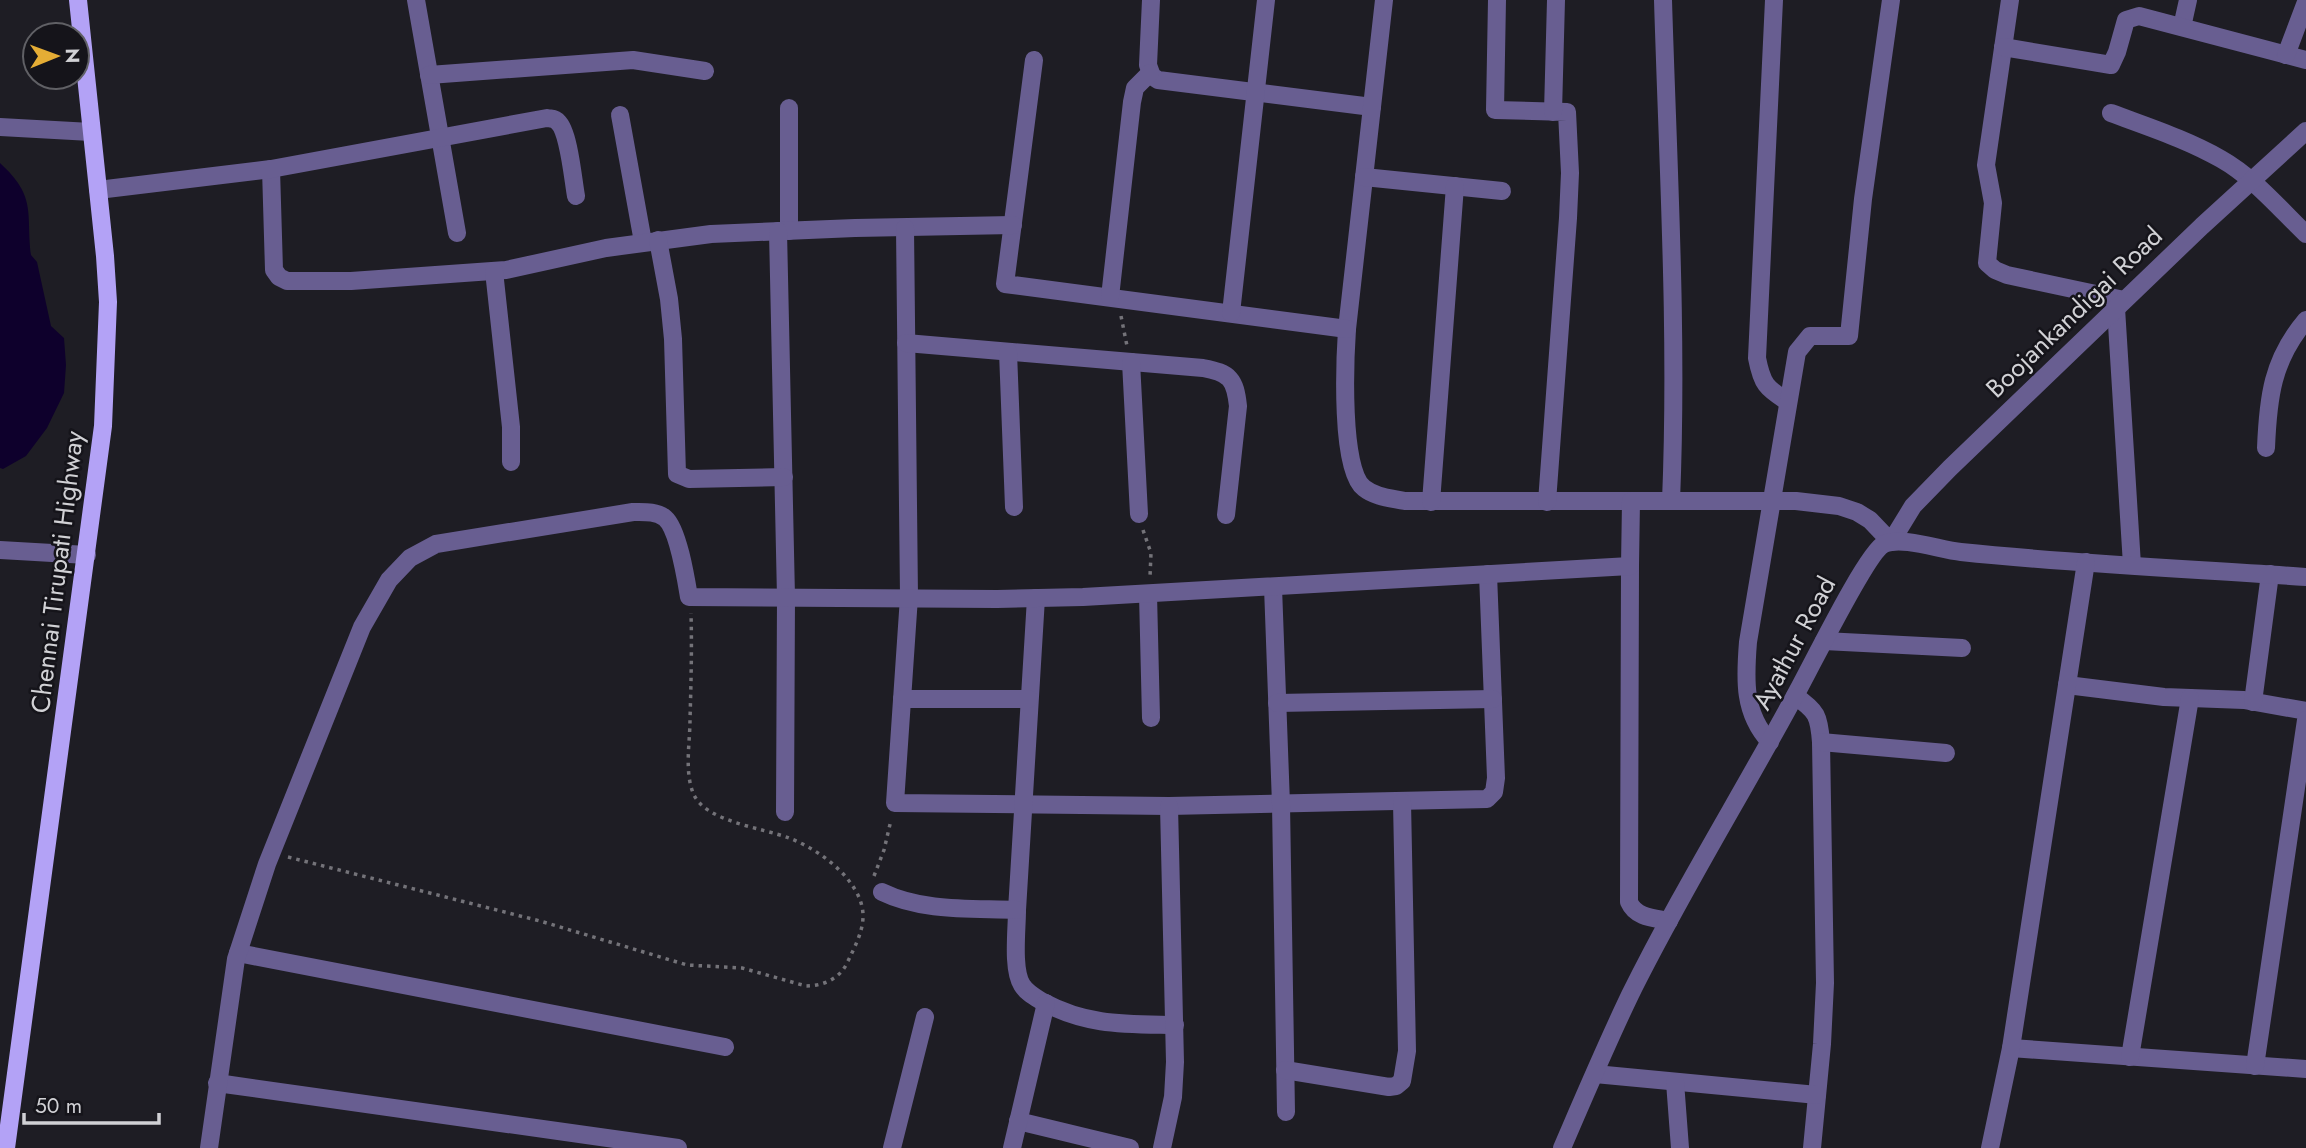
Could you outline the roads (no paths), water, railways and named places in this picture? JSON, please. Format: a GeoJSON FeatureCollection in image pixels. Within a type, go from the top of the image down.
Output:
{"type":"FeatureCollection","features":[{"type":"Feature","properties":{"kind":"main road","name":"Chennai Tirupati Highway"},"geometry":{"type":"LineString","coordinates":[[6,1148],[103,426],[107,327],[106,267],[78,0]]}},
{"type":"Feature","properties":{"kind":"street"},"geometry":{"type":"LineString","coordinates":[[416,0],[457,233]]}},
{"type":"Feature","properties":{"kind":"street"},"geometry":{"type":"LineString","coordinates":[[1151,0],[1148,65],[1150,73],[1158,80],[1372,107]]}},
{"type":"Feature","properties":{"kind":"street"},"geometry":{"type":"LineString","coordinates":[[1231,313],[1266,0]]}},
{"type":"Feature","properties":{"kind":"street"},"geometry":{"type":"LineString","coordinates":[[1384,0],[1347,329],[1344,405],[1354,477],[1363,488],[1379,496],[1431,502],[1807,502],[1839,506],[1870,520],[1891,542],[1957,552],[2306,577]]}},
{"type":"Feature","properties":{"kind":"street"},"geometry":{"type":"LineString","coordinates":[[1497,0],[1495,110],[1567,112],[1570,173],[1547,502]]}},
{"type":"Feature","properties":{"kind":"street"},"geometry":{"type":"LineString","coordinates":[[1553,112],[1556,0]]}},
{"type":"Feature","properties":{"kind":"street"},"geometry":{"type":"LineString","coordinates":[[1663,0],[1674,330],[1671,501]]}},
{"type":"Feature","properties":{"kind":"street"},"geometry":{"type":"LineString","coordinates":[[1773,0],[1757,358],[1761,380],[1769,390],[1788,402]]}},
{"type":"Feature","properties":{"kind":"street"},"geometry":{"type":"LineString","coordinates":[[1770,742],[1759,730],[1747,691],[1745,673],[1748,642],[1797,352],[1810,336],[1849,336],[1863,199],[1891,0]]}},
{"type":"Feature","properties":{"kind":"street"},"geometry":{"type":"LineString","coordinates":[[2011,0],[1986,165],[1993,202],[1987,264],[2007,275],[2120,304],[2132,565]]}},
{"type":"Feature","properties":{"kind":"street"},"geometry":{"type":"LineString","coordinates":[[2182,27],[2188,0]]}},
{"type":"Feature","properties":{"kind":"street"},"geometry":{"type":"LineString","coordinates":[[2286,55],[2306,2]]}},
{"type":"Feature","properties":{"kind":"street"},"geometry":{"type":"LineString","coordinates":[[2003,47],[2106,65],[2114,62],[2126,20],[2131,16],[2139,16],[2306,60]]}},
{"type":"Feature","properties":{"kind":"street"},"geometry":{"type":"LineString","coordinates":[[429,75],[633,60],[705,71]]}},
{"type":"Feature","properties":{"kind":"street"},"geometry":{"type":"LineString","coordinates":[[1034,60],[1005,284],[1347,329]]}},
{"type":"Feature","properties":{"kind":"street"},"geometry":{"type":"LineString","coordinates":[[1116,298],[1132,102],[1135,89],[1150,73]]}},
{"type":"Feature","properties":{"kind":"street"},"geometry":{"type":"LineString","coordinates":[[785,812],[784,231],[789,108]]}},
{"type":"Feature","properties":{"kind":"street"},"geometry":{"type":"LineString","coordinates":[[2111,113],[2176,137],[2222,160],[2251,181],[2306,234]]}},
{"type":"Feature","properties":{"kind":"street"},"geometry":{"type":"LineString","coordinates":[[621,114],[651,241],[669,299],[673,339],[677,474],[689,479],[784,477]]}},
{"type":"Feature","properties":{"kind":"street"},"geometry":{"type":"LineString","coordinates":[[98,190],[271,169],[535,119],[555,119],[564,134],[576,196]]}},
{"type":"Feature","properties":{"kind":"street"},"geometry":{"type":"LineString","coordinates":[[0,127],[91,132]]}},
{"type":"Feature","properties":{"kind":"street","name":"Boojankandigai Road"},"geometry":{"type":"LineString","coordinates":[[1891,542],[1922,496],[2120,304],[2306,131]]}},
{"type":"Feature","properties":{"kind":"street"},"geometry":{"type":"LineString","coordinates":[[271,169],[274,270],[279,277],[287,281],[351,281],[494,271],[651,241],[711,234],[1013,225]]}},
{"type":"Feature","properties":{"kind":"street"},"geometry":{"type":"LineString","coordinates":[[1364,177],[1503,191]]}},
{"type":"Feature","properties":{"kind":"street"},"geometry":{"type":"LineString","coordinates":[[1431,502],[1455,186]]}},
{"type":"Feature","properties":{"kind":"street"},"geometry":{"type":"LineString","coordinates":[[905,228],[909,597],[895,803],[1169,806],[1487,799],[1494,792],[1496,778],[1489,574]]}},
{"type":"Feature","properties":{"kind":"street"},"geometry":{"type":"LineString","coordinates":[[494,271],[511,427],[511,462]]}},
{"type":"Feature","properties":{"kind":"street"},"geometry":{"type":"LineString","coordinates":[[2266,448],[2268,402],[2274,378],[2284,351],[2306,320]]}},
{"type":"Feature","properties":{"kind":"street"},"geometry":{"type":"LineString","coordinates":[[906,344],[1203,368],[1217,370],[1229,376],[1236,388],[1238,405],[1226,515]]}},
{"type":"Feature","properties":{"kind":"street"},"geometry":{"type":"LineString","coordinates":[[1008,352],[1014,507]]}},
{"type":"Feature","properties":{"kind":"street"},"geometry":{"type":"LineString","coordinates":[[1131,362],[1139,514]]}},
{"type":"Feature","properties":{"kind":"street"},"geometry":{"type":"LineString","coordinates":[[1631,501],[1629,902],[1639,914],[1669,921]]}},
{"type":"Feature","properties":{"kind":"street"},"geometry":{"type":"LineString","coordinates":[[209,1148],[238,953],[271,853],[362,627],[389,580],[410,558],[436,544],[620,514],[658,514],[668,520],[676,538],[689,597],[1036,598],[1630,566]]}},
{"type":"Feature","properties":{"kind":"street","name":"Ayathur Road"},"geometry":{"type":"LineString","coordinates":[[1562,1148],[1629,997],[1669,921],[1856,583],[1881,545],[1891,542]]}},
{"type":"Feature","properties":{"kind":"street"},"geometry":{"type":"LineString","coordinates":[[0,550],[87,555]]}},
{"type":"Feature","properties":{"kind":"street"},"geometry":{"type":"LineString","coordinates":[[1990,1148],[2011,1048],[2086,562]]}},
{"type":"Feature","properties":{"kind":"street"},"geometry":{"type":"LineString","coordinates":[[2253,702],[2270,574]]}},
{"type":"Feature","properties":{"kind":"street"},"geometry":{"type":"LineString","coordinates":[[1273,587],[1281,804],[1286,1112]]}},
{"type":"Feature","properties":{"kind":"street"},"geometry":{"type":"LineString","coordinates":[[1148,594],[1151,718]]}},
{"type":"Feature","properties":{"kind":"street"},"geometry":{"type":"LineString","coordinates":[[1036,598],[1017,911],[1016,952],[1021,984],[1028,993],[1046,1003],[1093,1021],[1175,1025]]}},
{"type":"Feature","properties":{"kind":"street"},"geometry":{"type":"LineString","coordinates":[[1824,641],[1962,648]]}},
{"type":"Feature","properties":{"kind":"street"},"geometry":{"type":"LineString","coordinates":[[2067,685],[2150,696],[2253,702],[2306,711]]}},
{"type":"Feature","properties":{"kind":"street"},"geometry":{"type":"LineString","coordinates":[[1795,696],[1814,711],[1819,720],[1821,742],[1825,983],[1812,1148]]}},
{"type":"Feature","properties":{"kind":"street"},"geometry":{"type":"LineString","coordinates":[[2130,1056],[2190,698]]}},
{"type":"Feature","properties":{"kind":"street"},"geometry":{"type":"LineString","coordinates":[[902,699],[1030,699]]}},
{"type":"Feature","properties":{"kind":"street"},"geometry":{"type":"LineString","coordinates":[[1277,704],[1493,699]]}},
{"type":"Feature","properties":{"kind":"street"},"geometry":{"type":"LineString","coordinates":[[2255,1066],[2306,720]]}},
{"type":"Feature","properties":{"kind":"street"},"geometry":{"type":"LineString","coordinates":[[1821,742],[1946,753]]}},
{"type":"Feature","properties":{"kind":"street"},"geometry":{"type":"LineString","coordinates":[[1285,1070],[1389,1087],[1402,1081],[1407,1051],[1402,802]]}},
{"type":"Feature","properties":{"kind":"street"},"geometry":{"type":"LineString","coordinates":[[1162,1148],[1172,1097],[1175,1025],[1169,806]]}},
{"type":"Feature","properties":{"kind":"street"},"geometry":{"type":"LineString","coordinates":[[872,889],[916,905],[1017,911]]}},
{"type":"Feature","properties":{"kind":"street"},"geometry":{"type":"LineString","coordinates":[[238,953],[725,1047]]}},
{"type":"Feature","properties":{"kind":"street"},"geometry":{"type":"LineString","coordinates":[[1012,1148],[1046,1003]]}},
{"type":"Feature","properties":{"kind":"street"},"geometry":{"type":"LineString","coordinates":[[891,1148],[925,1017]]}},
{"type":"Feature","properties":{"kind":"street"},"geometry":{"type":"LineString","coordinates":[[2011,1048],[2306,1069]]}},
{"type":"Feature","properties":{"kind":"street"},"geometry":{"type":"LineString","coordinates":[[1595,1074],[1817,1095]]}},
{"type":"Feature","properties":{"kind":"street"},"geometry":{"type":"LineString","coordinates":[[1675,1082],[1680,1148]]}},
{"type":"Feature","properties":{"kind":"street"},"geometry":{"type":"LineString","coordinates":[[217,1083],[678,1148]]}},
{"type":"Feature","properties":{"kind":"street"},"geometry":{"type":"LineString","coordinates":[[1018,1121],[1130,1148]]}}]}
